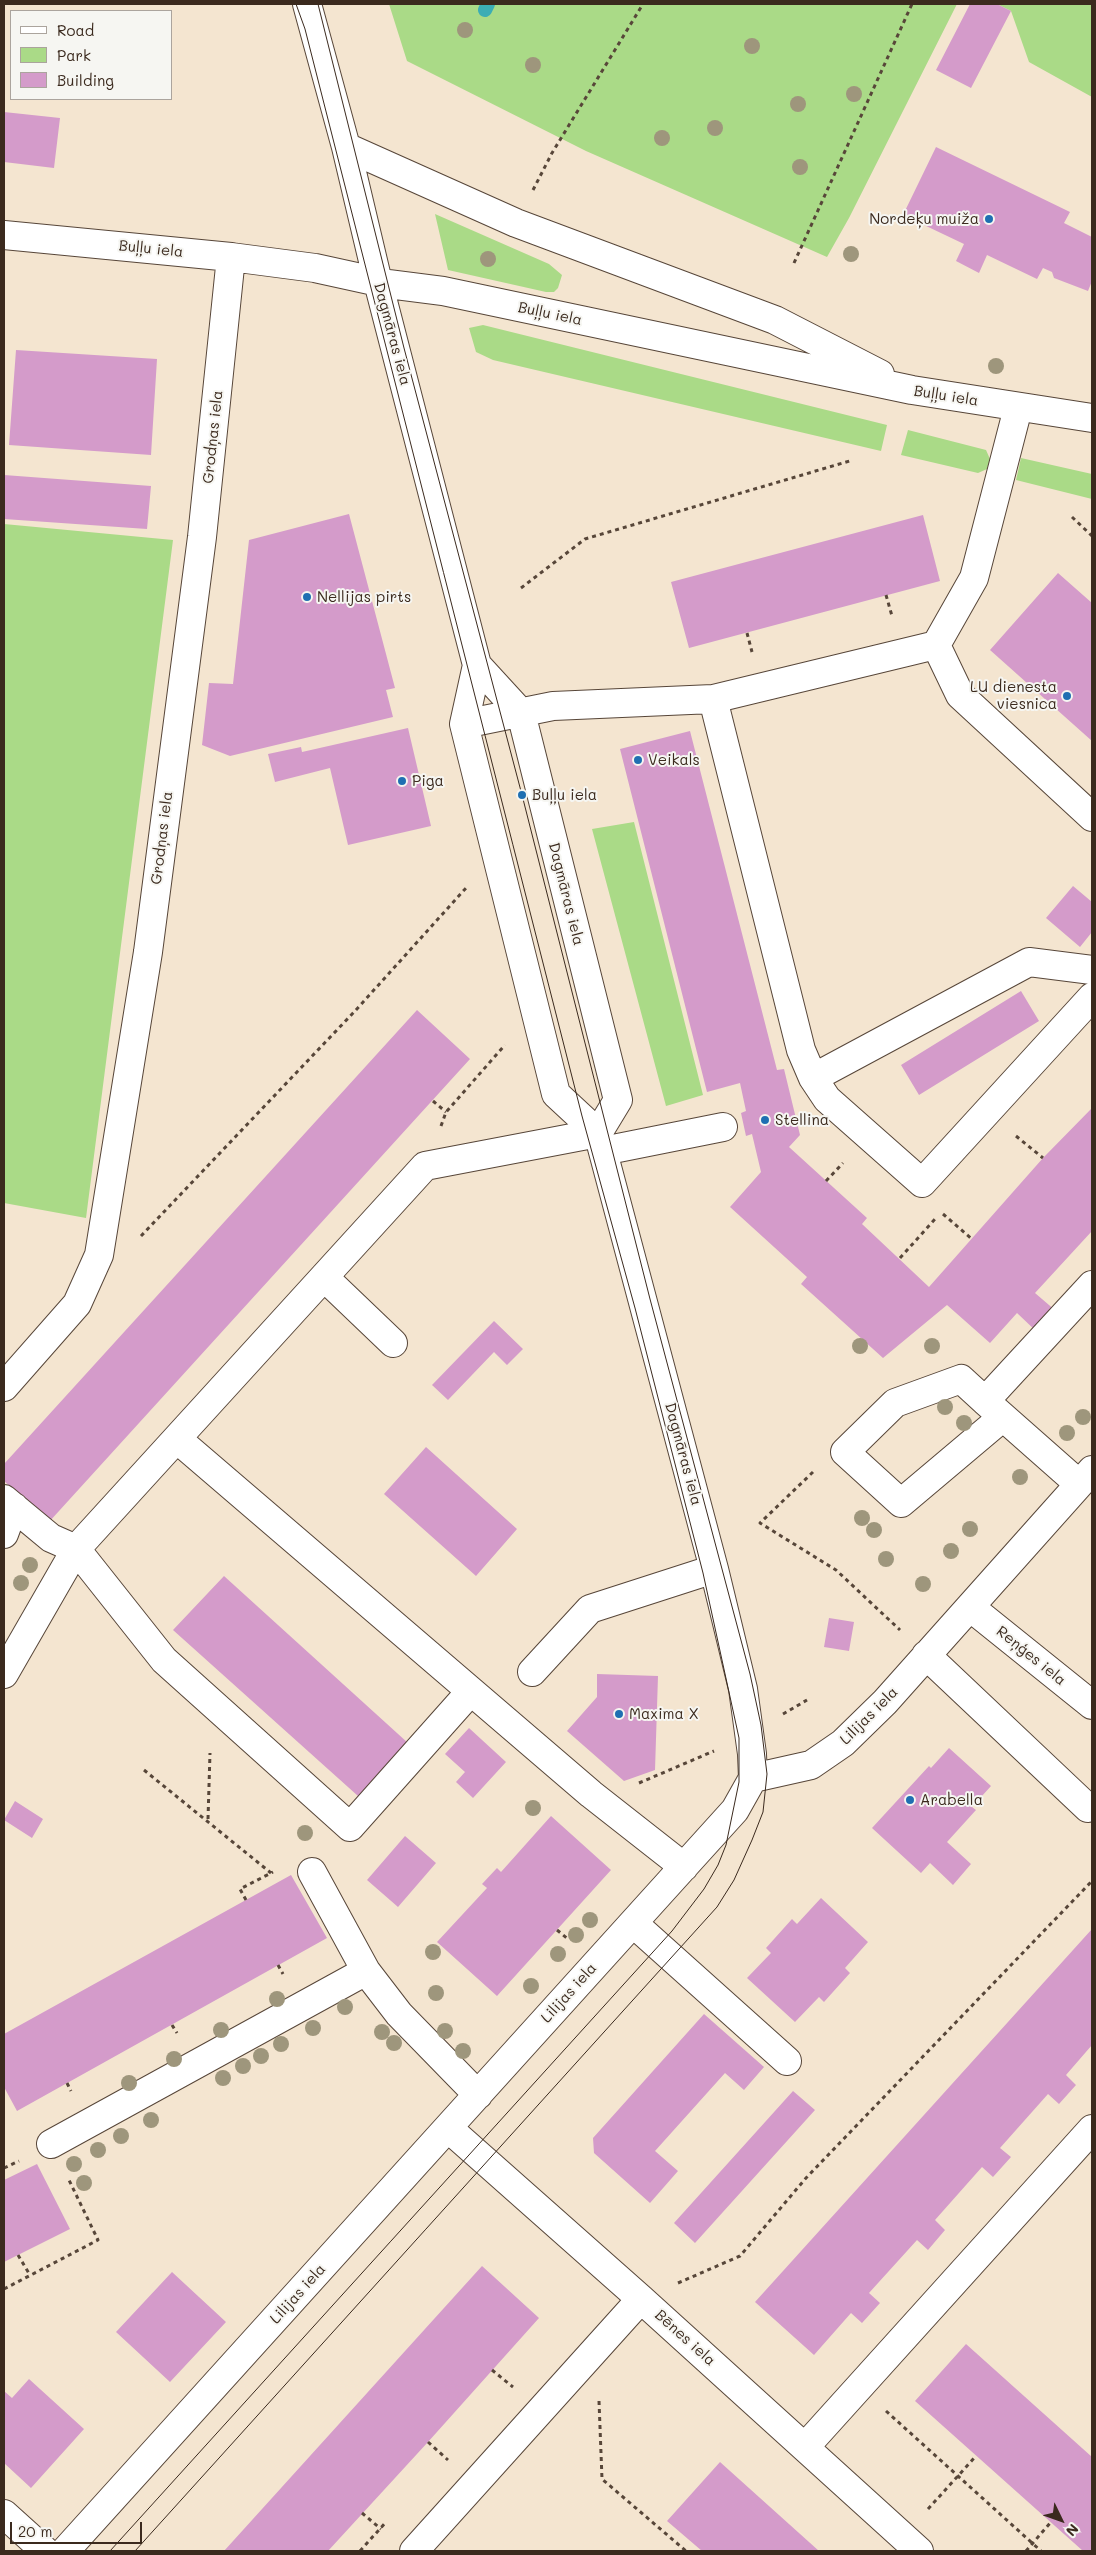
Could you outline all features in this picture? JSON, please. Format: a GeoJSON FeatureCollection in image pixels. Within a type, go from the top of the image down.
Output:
{"type":"FeatureCollection","features":[{"type":"Feature","properties":{"kind":"street","name":"Dagmāras iela"},"geometry":{"type":"LineString","coordinates":[[307,4],[346,147],[378,282],[477,665],[464,724],[556,1094],[600,1142],[714,1569],[743,1690],[753,1778]]}},
{"type":"Feature","properties":{"kind":"street"},"geometry":{"type":"LineString","coordinates":[[346,147],[516,222],[775,320],[912,390]]}},
{"type":"Feature","properties":{"kind":"street","name":"Buļļu iela"},"geometry":{"type":"LineString","coordinates":[[4,236],[232,257],[315,268],[378,282],[443,291],[912,390],[1092,418]]}},
{"type":"Feature","properties":{"kind":"street","name":"Grodņas iela"},"geometry":{"type":"LineString","coordinates":[[4,1387],[77,1304],[99,1255],[148,952],[202,537],[232,257]]}},
{"type":"Feature","properties":{"kind":"street"},"geometry":{"type":"LineString","coordinates":[[464,724],[553,706],[713,699],[936,645],[974,578],[1018,408]]}},
{"type":"Feature","properties":{"kind":"street"},"geometry":{"type":"LineString","coordinates":[[936,645],[960,695],[1092,817]]}},
{"type":"Feature","properties":{"kind":"street","name":"Dagmāras iela"},"geometry":{"type":"LineString","coordinates":[[477,665],[521,713],[618,1100],[600,1142]]}},
{"type":"Feature","properties":{"kind":"street"},"geometry":{"type":"LineString","coordinates":[[713,699],[797,1034],[813,1078],[827,1099],[922,1183],[1092,997]]}},
{"type":"Feature","properties":{"kind":"street"},"geometry":{"type":"LineString","coordinates":[[813,1078],[1029,962],[1092,970]]}},
{"type":"Feature","properties":{"kind":"street"},"geometry":{"type":"LineString","coordinates":[[4,1674],[76,1549],[426,1166],[723,1127]]}},
{"type":"Feature","properties":{"kind":"street"},"geometry":{"type":"LineString","coordinates":[[324,1277],[394,1344]]}},
{"type":"Feature","properties":{"kind":"street"},"geometry":{"type":"LineString","coordinates":[[1086,1477],[994,1409],[960,1379],[895,1403],[845,1452],[902,1503],[994,1409],[1092,1284]]}},
{"type":"Feature","properties":{"kind":"street"},"geometry":{"type":"LineString","coordinates":[[177,1439],[591,1794],[684,1867]]}},
{"type":"Feature","properties":{"kind":"street","name":"Lilijas iela"},"geometry":{"type":"LineString","coordinates":[[65,2551],[735,1810],[753,1778],[811,1765],[843,1743],[970,1607],[1086,1477]]}},
{"type":"Feature","properties":{"kind":"street"},"geometry":{"type":"LineString","coordinates":[[9,1503],[51,1538],[76,1549],[164,1660],[350,1827],[471,1691]]}},
{"type":"Feature","properties":{"kind":"street"},"geometry":{"type":"LineString","coordinates":[[4,1534],[9,1503]]}},
{"type":"Feature","properties":{"kind":"street"},"geometry":{"type":"LineString","coordinates":[[532,1672],[590,1609],[714,1569]]}},
{"type":"Feature","properties":{"kind":"street","name":"Reņģes iela"},"geometry":{"type":"LineString","coordinates":[[970,1607],[1092,1705]]}},
{"type":"Feature","properties":{"kind":"street"},"geometry":{"type":"LineString","coordinates":[[926,1655],[1088,1808]]}},
{"type":"Feature","properties":{"kind":"street"},"geometry":{"type":"LineString","coordinates":[[312,1872],[366,1971],[399,2014],[478,2095]]}},
{"type":"Feature","properties":{"kind":"street"},"geometry":{"type":"LineString","coordinates":[[633,1923],[787,2061]]}},
{"type":"Feature","properties":{"kind":"street"},"geometry":{"type":"LineString","coordinates":[[51,2144],[366,1971]]}},
{"type":"Feature","properties":{"kind":"street","name":"Bēnes iela"},"geometry":{"type":"LineString","coordinates":[[448,2128],[805,2446],[911,2544]]}},
{"type":"Feature","properties":{"kind":"street"},"geometry":{"type":"LineString","coordinates":[[805,2446],[1092,2129]]}},
{"type":"Feature","properties":{"kind":"street"},"geometry":{"type":"LineString","coordinates":[[414,2551],[641,2299]]}},
{"type":"Feature","properties":{"kind":"street"},"geometry":{"type":"LineString","coordinates":[[4,2514],[45,2551]]}},
{"type":"Feature","properties":{"kind":"path"},"geometry":{"type":"LineString","coordinates":[[552,153],[643,4]]}},
{"type":"Feature","properties":{"kind":"path"},"geometry":{"type":"LineString","coordinates":[[794,262],[912,4]]}},
{"type":"Feature","properties":{"kind":"path"},"geometry":{"type":"LineString","coordinates":[[521,588],[585,539],[854,460]]}},
{"type":"Feature","properties":{"kind":"path"},"geometry":{"type":"LineString","coordinates":[[1072,516],[1092,536]]}},
{"type":"Feature","properties":{"kind":"path"},"geometry":{"type":"LineString","coordinates":[[886,595],[891,613]]}},
{"type":"Feature","properties":{"kind":"path"},"geometry":{"type":"LineString","coordinates":[[747,633],[752,652]]}},
{"type":"Feature","properties":{"kind":"path"},"geometry":{"type":"LineString","coordinates":[[138,1239],[355,1011],[472,882]]}},
{"type":"Feature","properties":{"kind":"path"},"geometry":{"type":"LineString","coordinates":[[426,1166],[446,1112],[506,1044]]}},
{"type":"Feature","properties":{"kind":"path"},"geometry":{"type":"LineString","coordinates":[[432,1101],[446,1112]]}},
{"type":"Feature","properties":{"kind":"path"},"geometry":{"type":"LineString","coordinates":[[1011,1132],[1043,1158]]}},
{"type":"Feature","properties":{"kind":"path"},"geometry":{"type":"LineString","coordinates":[[941,1213],[973,1240]]}},
{"type":"Feature","properties":{"kind":"path"},"geometry":{"type":"LineString","coordinates":[[845,1452],[820,1464],[760,1523],[836,1570],[926,1655]]}},
{"type":"Feature","properties":{"kind":"path"},"geometry":{"type":"LineString","coordinates":[[591,1794],[638,1784],[699,1759],[806,1700]]}},
{"type":"Feature","properties":{"kind":"path"},"geometry":{"type":"LineString","coordinates":[[208,1820],[212,1705]]}},
{"type":"Feature","properties":{"kind":"path"},"geometry":{"type":"LineString","coordinates":[[144,1770],[271,1873]]}},
{"type":"Feature","properties":{"kind":"path"},"geometry":{"type":"LineString","coordinates":[[641,2299],[740,2256],[806,2178],[1092,1881]]}},
{"type":"Feature","properties":{"kind":"path"},"geometry":{"type":"LineString","coordinates":[[4,2168],[51,2144],[98,2240],[4,2289]]}},
{"type":"Feature","properties":{"kind":"path"},"geometry":{"type":"LineString","coordinates":[[18,2255],[30,2276]]}},
{"type":"Feature","properties":{"kind":"path"},"geometry":{"type":"LineString","coordinates":[[598,2348],[602,2479],[686,2551]]}},
{"type":"Feature","properties":{"kind":"path"},"geometry":{"type":"LineString","coordinates":[[492,2370],[510,2385]]}},
{"type":"Feature","properties":{"kind":"path"},"geometry":{"type":"LineString","coordinates":[[859,2387],[1041,2551]]}},
{"type":"Feature","properties":{"kind":"path"},"geometry":{"type":"LineString","coordinates":[[428,2442],[445,2457]]}},
{"type":"Feature","properties":{"kind":"path"},"geometry":{"type":"LineString","coordinates":[[911,2544],[958,2476],[976,2456]]}},
{"type":"Feature","properties":{"kind":"path"},"geometry":{"type":"LineString","coordinates":[[362,2513],[380,2528]]}},
{"type":"Feature","properties":{"kind":"path"},"geometry":{"type":"LineString","coordinates":[[1026,2551],[1051,2522]]}},
{"type":"Feature","properties":{"kind":"green space"},"geometry":{"type":"Polygon","coordinates":[[[389,4],[957,4],[849,218],[827,257],[586,151],[407,61],[389,4]]]}},
{"type":"Feature","properties":{"kind":"green space"},"geometry":{"type":"Polygon","coordinates":[[[997,4],[1092,4],[1092,97],[1029,62],[1011,11],[997,4]]]}},
{"type":"Feature","properties":{"kind":"green space"},"geometry":{"type":"Polygon","coordinates":[[[435,214],[549,264],[562,275],[558,288],[554,292],[546,292],[448,270],[435,214]]]}},
{"type":"Feature","properties":{"kind":"green space"},"geometry":{"type":"Polygon","coordinates":[[[483,325],[887,425],[881,451],[493,360],[476,352],[469,328],[483,325]]]}},
{"type":"Feature","properties":{"kind":"green space"},"geometry":{"type":"Polygon","coordinates":[[[908,430],[986,450],[990,459],[987,469],[978,473],[901,455],[908,430]]]}},
{"type":"Feature","properties":{"kind":"green space"},"geometry":{"type":"Polygon","coordinates":[[[1021,458],[1092,474],[1092,499],[1016,480],[1021,458]]]}},
{"type":"Feature","properties":{"kind":"green space"},"geometry":{"type":"Polygon","coordinates":[[[4,524],[173,540],[86,1218],[4,1203],[4,524]]]}},
{"type":"Feature","properties":{"kind":"green space"},"geometry":{"type":"Polygon","coordinates":[[[634,822],[703,1095],[666,1106],[592,829],[634,822]]]}},
{"type":"Feature","properties":{"kind":"building"},"geometry":{"type":"Polygon","coordinates":[[[970,4],[997,4],[1011,11],[971,88],[936,70],[970,4]]]}},
{"type":"Feature","properties":{"kind":"building"},"geometry":{"type":"Polygon","coordinates":[[[4,112],[60,118],[54,168],[4,162],[4,112]]]}},
{"type":"Feature","properties":{"kind":"building","name":"Nordeķu muiža"},"geometry":{"type":"Polygon","coordinates":[[[936,147],[1070,212],[1064,223],[1092,237],[1092,281],[1088,291],[1054,278],[1052,272],[1043,268],[1037,279],[987,255],[979,273],[956,261],[964,244],[903,215],[936,147]]]}},
{"type":"Feature","properties":{"kind":"building"},"geometry":{"type":"Polygon","coordinates":[[[16,350],[157,359],[151,455],[9,445],[16,350]]]}},
{"type":"Feature","properties":{"kind":"building"},"geometry":{"type":"Polygon","coordinates":[[[4,475],[151,486],[147,529],[4,519],[4,475]]]}},
{"type":"Feature","properties":{"kind":"building","name":"Nellijas pirts"},"geometry":{"type":"Polygon","coordinates":[[[349,514],[395,688],[386,690],[393,717],[230,756],[202,745],[209,683],[233,684],[249,540],[349,514]]]}},
{"type":"Feature","properties":{"kind":"building"},"geometry":{"type":"Polygon","coordinates":[[[923,515],[940,581],[689,648],[671,582],[923,515]]]}},
{"type":"Feature","properties":{"kind":"building","name":"LU dienesta viesnica"},"geometry":{"type":"Polygon","coordinates":[[[1058,573],[1092,603],[1092,741],[990,650],[1058,573]]]}},
{"type":"Feature","properties":{"kind":"building"},"geometry":{"type":"Polygon","coordinates":[[[408,728],[431,826],[348,845],[330,768],[275,782],[268,754],[301,747],[302,752],[408,728]]]}},
{"type":"Feature","properties":{"kind":"building"},"geometry":{"type":"Polygon","coordinates":[[[690,731],[777,1070],[784,1069],[800,1135],[789,1147],[867,1218],[862,1224],[929,1287],[1043,1158],[1092,1108],[1092,1231],[1035,1293],[1056,1311],[1037,1332],[1017,1313],[990,1343],[947,1305],[883,1358],[801,1284],[807,1277],[730,1207],[761,1172],[752,1134],[746,1136],[741,1113],[746,1111],[740,1083],[707,1092],[620,749],[690,731]]]}},
{"type":"Feature","properties":{"kind":"building"},"geometry":{"type":"Polygon","coordinates":[[[1073,886],[1092,902],[1092,932],[1080,947],[1046,918],[1073,886]]]}},
{"type":"Feature","properties":{"kind":"building"},"geometry":{"type":"Polygon","coordinates":[[[1021,991],[1039,1021],[919,1095],[901,1065],[1021,991]]]}},
{"type":"Feature","properties":{"kind":"building"},"geometry":{"type":"Polygon","coordinates":[[[417,1010],[470,1059],[49,1522],[4,1481],[4,1464],[417,1010]]]}},
{"type":"Feature","properties":{"kind":"building"},"geometry":{"type":"Polygon","coordinates":[[[494,1321],[523,1349],[507,1365],[494,1352],[448,1400],[432,1385],[494,1321]]]}},
{"type":"Feature","properties":{"kind":"building"},"geometry":{"type":"Polygon","coordinates":[[[426,1447],[517,1529],[476,1576],[384,1494],[426,1447]]]}},
{"type":"Feature","properties":{"kind":"building"},"geometry":{"type":"Polygon","coordinates":[[[224,1576],[408,1743],[358,1796],[173,1630],[224,1576]]]}},
{"type":"Feature","properties":{"kind":"building"},"geometry":{"type":"Polygon","coordinates":[[[829,1618],[854,1622],[849,1651],[824,1647],[829,1618]]]}},
{"type":"Feature","properties":{"kind":"building","name":"Maxima X"},"geometry":{"type":"Polygon","coordinates":[[[597,1674],[658,1676],[655,1770],[624,1781],[567,1731],[597,1697],[597,1674]]]}},
{"type":"Feature","properties":{"kind":"building"},"geometry":{"type":"Polygon","coordinates":[[[469,1728],[506,1762],[473,1798],[456,1782],[465,1772],[445,1754],[469,1728]]]}},
{"type":"Feature","properties":{"kind":"building"},"geometry":{"type":"Polygon","coordinates":[[[949,1748],[991,1786],[972,1807],[976,1810],[947,1842],[971,1864],[953,1885],[930,1863],[921,1873],[872,1828],[929,1766],[931,1768],[949,1748]]]}},
{"type":"Feature","properties":{"kind":"building"},"geometry":{"type":"Polygon","coordinates":[[[15,1801],[43,1819],[32,1838],[4,1820],[15,1801]]]}},
{"type":"Feature","properties":{"kind":"building"},"geometry":{"type":"Polygon","coordinates":[[[551,1816],[611,1870],[497,1996],[437,1942],[487,1888],[482,1884],[497,1868],[501,1872],[551,1816]]]}},
{"type":"Feature","properties":{"kind":"building"},"geometry":{"type":"Polygon","coordinates":[[[405,1836],[436,1863],[398,1907],[367,1880],[405,1836]]]}},
{"type":"Feature","properties":{"kind":"building"},"geometry":{"type":"Polygon","coordinates":[[[291,1875],[327,1938],[17,2111],[4,2087],[4,2034],[291,1875]]]}},
{"type":"Feature","properties":{"kind":"building"},"geometry":{"type":"Polygon","coordinates":[[[821,1898],[868,1942],[845,1968],[850,1973],[824,2002],[819,1997],[795,2022],[747,1978],[771,1953],[766,1948],[792,1919],[797,1924],[821,1898]]]}},
{"type":"Feature","properties":{"kind":"building"},"geometry":{"type":"Polygon","coordinates":[[[1092,1929],[1092,2045],[1066,2075],[1076,2085],[1059,2104],[1048,2094],[1000,2148],[1011,2157],[993,2177],[982,2167],[935,2220],[945,2230],[928,2250],[917,2240],[869,2293],[880,2303],[862,2323],[851,2313],[814,2355],[755,2302],[1092,1929]]]}},
{"type":"Feature","properties":{"kind":"building"},"geometry":{"type":"Polygon","coordinates":[[[704,2014],[764,2067],[744,2090],[725,2073],[655,2151],[678,2171],[650,2203],[594,2153],[593,2138],[704,2014]]]}},
{"type":"Feature","properties":{"kind":"building"},"geometry":{"type":"Polygon","coordinates":[[[793,2091],[815,2110],[695,2243],[674,2223],[793,2091]]]}},
{"type":"Feature","properties":{"kind":"building"},"geometry":{"type":"Polygon","coordinates":[[[37,2164],[70,2229],[4,2262],[4,2180],[37,2164]]]}},
{"type":"Feature","properties":{"kind":"building"},"geometry":{"type":"Polygon","coordinates":[[[482,2266],[539,2318],[428,2442],[328,2551],[224,2551],[482,2266]]]}},
{"type":"Feature","properties":{"kind":"building"},"geometry":{"type":"Polygon","coordinates":[[[172,2272],[226,2322],[170,2382],[116,2332],[172,2272]]]}},
{"type":"Feature","properties":{"kind":"building"},"geometry":{"type":"Polygon","coordinates":[[[966,2344],[1092,2457],[1092,2551],[1083,2551],[915,2401],[966,2344]]]}},
{"type":"Feature","properties":{"kind":"building"},"geometry":{"type":"Polygon","coordinates":[[[29,2379],[84,2429],[31,2488],[4,2463],[4,2391],[12,2398],[29,2379]]]}},
{"type":"Feature","properties":{"kind":"building"},"geometry":{"type":"Polygon","coordinates":[[[720,2462],[819,2551],[702,2551],[667,2521],[720,2462]]]}},
{"type":"Feature","properties":{"kind":"waterway"},"geometry":{"type":"LineString","coordinates":[[485,10],[488,4]]}},
{"type":"Feature","properties":{"kind":"tram line"},"geometry":{"type":"LineString","coordinates":[[110,2551],[672,1931],[704,1889],[718,1865],[726,1845],[739,1782],[739,1738],[703,1573],[635,1308],[582,1116],[305,29],[296,4]]}},
{"type":"Feature","properties":{"kind":"tram line"},"geometry":{"type":"LineString","coordinates":[[135,2551],[717,1907],[734,1880],[763,1812],[767,1774],[761,1725],[750,1674],[650,1299],[522,795],[404,348],[318,4]]}},
{"type":"Feature","properties":{"kind":"place","name":"Nordeķu muiža"},"geometry":{"type":"Point","coordinates":[989,219]}},
{"type":"Feature","properties":{"kind":"place","name":"Nellijas pirts"},"geometry":{"type":"Point","coordinates":[307,597]}},
{"type":"Feature","properties":{"kind":"place","name":"LU dienesta viesnica"},"geometry":{"type":"Point","coordinates":[1067,696]}},
{"type":"Feature","properties":{"kind":"place","name":"Veikals"},"geometry":{"type":"Point","coordinates":[638,760]}},
{"type":"Feature","properties":{"kind":"place","name":"Piga"},"geometry":{"type":"Point","coordinates":[402,781]}},
{"type":"Feature","properties":{"kind":"place","name":"Buļļu iela"},"geometry":{"type":"Point","coordinates":[522,795]}},
{"type":"Feature","properties":{"kind":"place","name":"Stellina"},"geometry":{"type":"Point","coordinates":[765,1120]}},
{"type":"Feature","properties":{"kind":"place","name":"Maxima X"},"geometry":{"type":"Point","coordinates":[619,1714]}},
{"type":"Feature","properties":{"kind":"place","name":"Arabella"},"geometry":{"type":"Point","coordinates":[910,1800]}}]}
